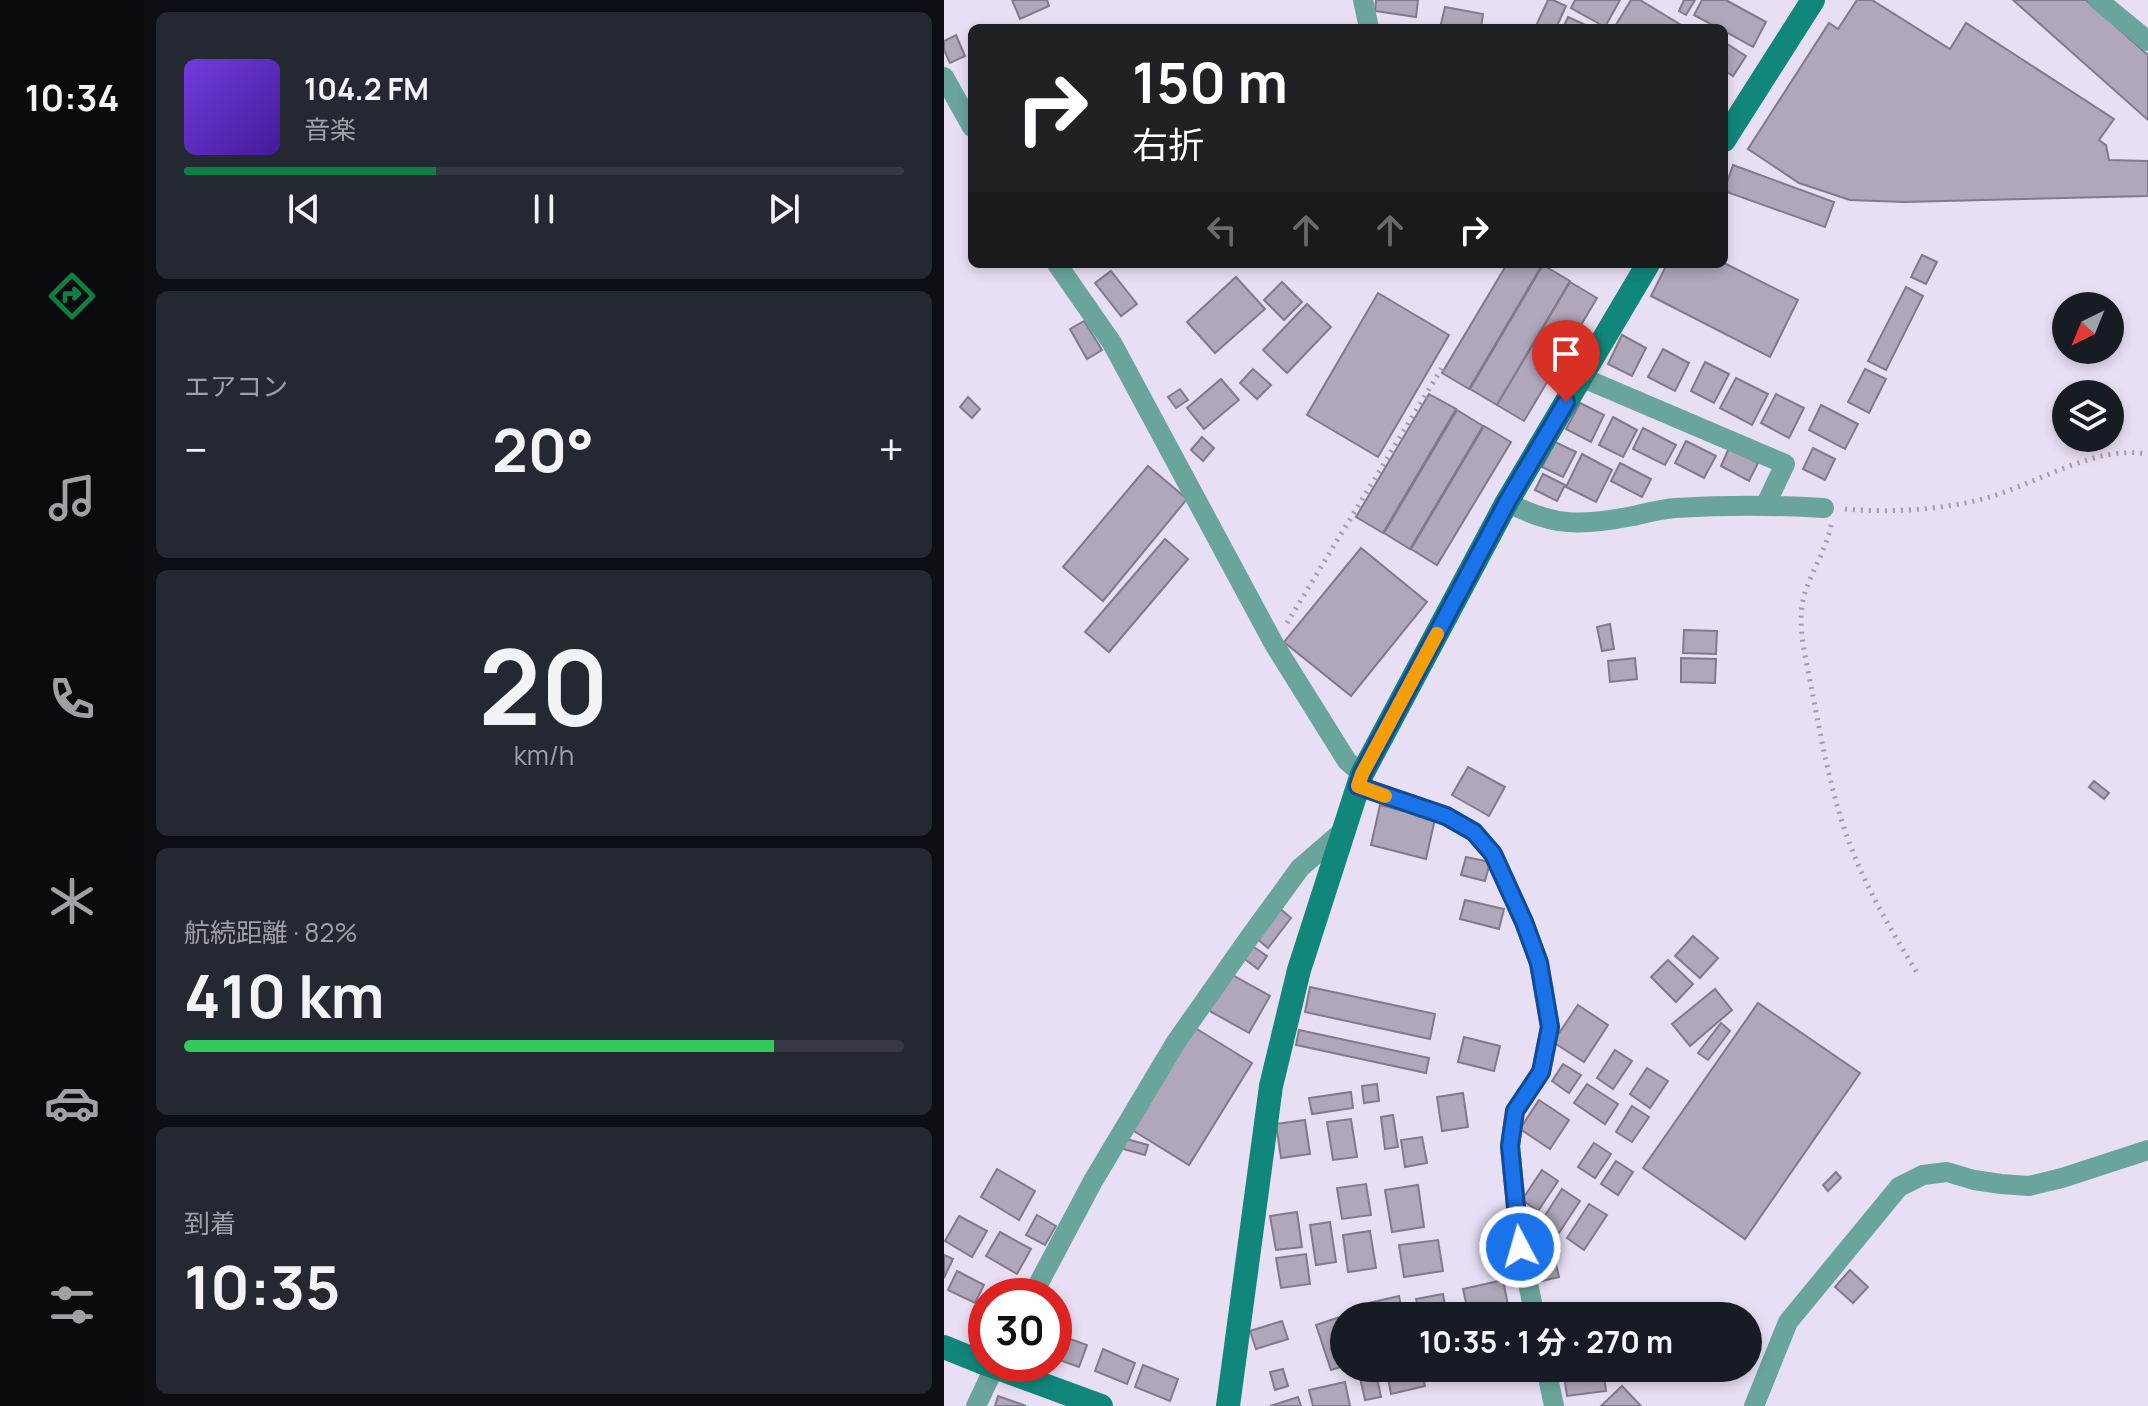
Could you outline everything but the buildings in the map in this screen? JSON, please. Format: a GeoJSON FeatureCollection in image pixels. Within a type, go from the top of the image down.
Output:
{"type":"FeatureCollection","features":[{"type":"Feature","properties":{"kind":"street"},"geometry":{"type":"LineString","coordinates":[[1363,0],[1368,24]]}},
{"type":"Feature","properties":{"kind":"street"},"geometry":{"type":"LineString","coordinates":[[1728,134],[1813,0]]}},
{"type":"Feature","properties":{"kind":"street"},"geometry":{"type":"LineString","coordinates":[[2098,0],[2148,41]]}},
{"type":"Feature","properties":{"kind":"street"},"geometry":{"type":"LineString","coordinates":[[944,77],[968,120]]}},
{"type":"Feature","properties":{"kind":"street"},"geometry":{"type":"LineString","coordinates":[[1060,268],[1112,343],[1274,644],[1360,780],[1446,816],[1474,832],[1493,854],[1539,963],[1550,1027],[1541,1072],[1515,1111],[1510,1146],[1520,1247],[1532,1302]]}},
{"type":"Feature","properties":{"kind":"street"},"geometry":{"type":"LineString","coordinates":[[1228,1406],[1271,1086],[1299,970],[1360,780],[1507,502],[1646,268]]}},
{"type":"Feature","properties":{"kind":"street"},"geometry":{"type":"LineString","coordinates":[[1581,377],[1785,464],[1766,504]]}},
{"type":"Feature","properties":{"kind":"street"},"geometry":{"type":"LineString","coordinates":[[1507,502],[1532,516],[1570,524],[1601,522],[1671,508],[1766,504],[1829,508]]}},
{"type":"Feature","properties":{"kind":"street"},"geometry":{"type":"LineString","coordinates":[[1042,1278],[1093,1181],[1176,1042],[1300,868],[1345,829]]}},
{"type":"Feature","properties":{"kind":"street"},"geometry":{"type":"LineString","coordinates":[[1754,1406],[1788,1322],[1899,1187],[1923,1175],[1947,1172],[1974,1180],[2029,1186],[2148,1150]]}},
{"type":"Feature","properties":{"kind":"street"},"geometry":{"type":"LineString","coordinates":[[944,1347],[968,1356]]}},
{"type":"Feature","properties":{"kind":"street"},"geometry":{"type":"LineString","coordinates":[[976,1406],[985,1382]]}},
{"type":"Feature","properties":{"kind":"street"},"geometry":{"type":"LineString","coordinates":[[1037,1382],[1101,1406]]}},
{"type":"Feature","properties":{"kind":"street"},"geometry":{"type":"LineString","coordinates":[[1549,1382],[1554,1406]]}},
{"type":"Feature","properties":{"kind":"path"},"geometry":{"type":"LineString","coordinates":[[1274,644],[1445,363]]}},
{"type":"Feature","properties":{"kind":"path"},"geometry":{"type":"LineString","coordinates":[[1919,976],[1892,933],[1855,858],[1835,795],[1805,652],[1803,600],[1828,543],[1829,508],[1869,511],[1951,506],[1991,497],[2093,458],[2121,453],[2148,454]]}},
{"type":"Feature","properties":{"kind":"slow traffic"},"geometry":{"type":"LineString","coordinates":[[1385,796],[1358,786],[1437,634]]}},
{"type":"Feature","properties":{"kind":"route"},"geometry":{"type":"LineString","coordinates":[[1520,1247],[1510,1146],[1515,1111],[1541,1072],[1550,1027],[1539,963],[1493,854],[1474,832],[1446,816],[1358,786],[1507,502],[1566,402]]}}]}
